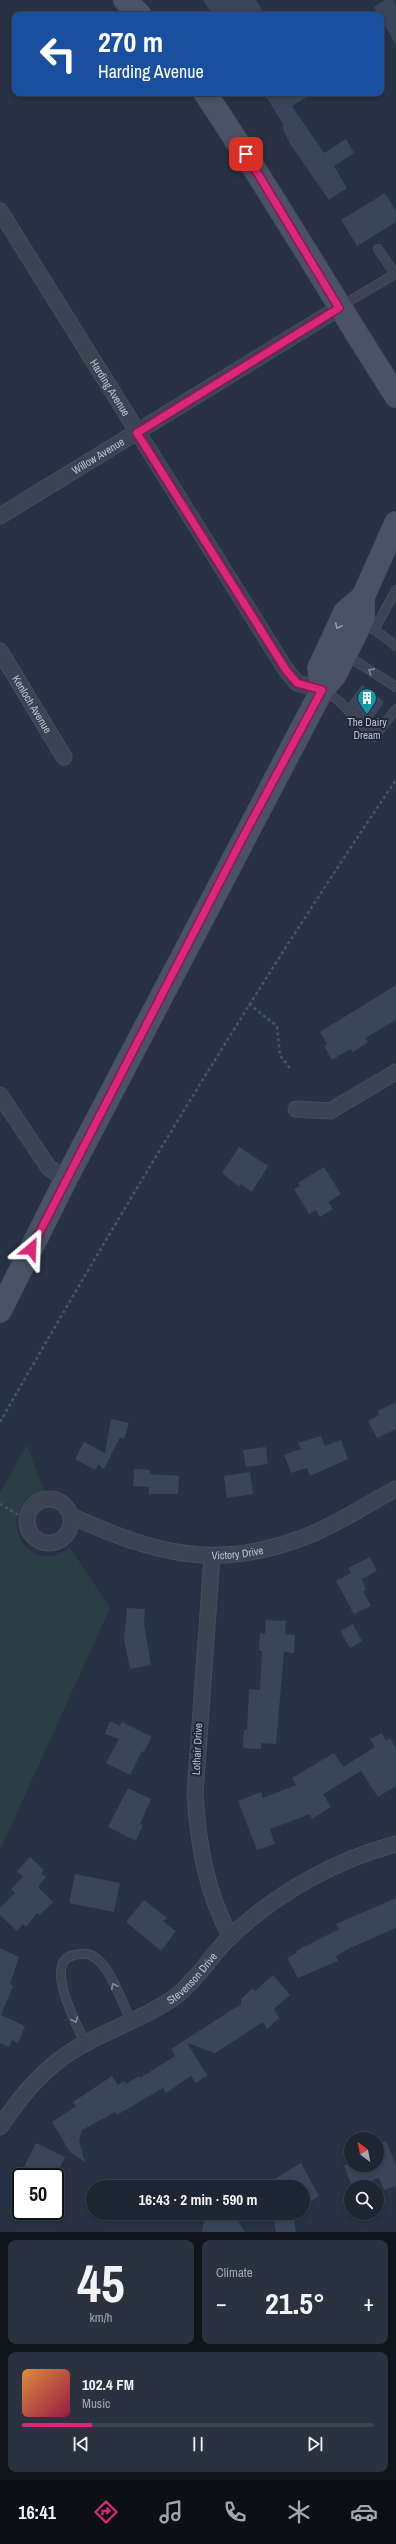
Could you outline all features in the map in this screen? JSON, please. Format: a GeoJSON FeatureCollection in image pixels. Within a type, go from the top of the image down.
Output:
{"type":"FeatureCollection","features":[{"type":"Feature","properties":{"kind":"main road"},"geometry":{"type":"LineString","coordinates":[[125,0],[137,12]]}},
{"type":"Feature","properties":{"kind":"main road"},"geometry":{"type":"LineString","coordinates":[[207,96],[246,154],[339,308],[394,390]]}},
{"type":"Feature","properties":{"kind":"main road"},"geometry":{"type":"LineString","coordinates":[[322,690],[319,668],[345,612],[363,597],[388,554],[396,523]]}},
{"type":"Feature","properties":{"kind":"main road"},"geometry":{"type":"LineString","coordinates":[[0,1311],[66,1179],[322,690],[336,675],[345,655],[368,624],[363,597]]}},
{"type":"Feature","properties":{"kind":"street","name":"Harding Avenue"},"geometry":{"type":"LineString","coordinates":[[0,211],[286,670],[297,683],[322,690]]}},
{"type":"Feature","properties":{"kind":"street","name":"Willow Avenue"},"geometry":{"type":"LineString","coordinates":[[0,516],[339,308]]}},
{"type":"Feature","properties":{"kind":"street","name":"Kenloch Avenue"},"geometry":{"type":"LineString","coordinates":[[0,651],[64,757]]}},
{"type":"Feature","properties":{"kind":"street"},"geometry":{"type":"LineString","coordinates":[[296,1110],[330,1111],[396,1072]]}},
{"type":"Feature","properties":{"kind":"street"},"geometry":{"type":"LineString","coordinates":[[0,1095],[49,1168],[66,1179]]}},
{"type":"Feature","properties":{"kind":"street","name":"Victory Drive"},"geometry":{"type":"LineString","coordinates":[[71,1516],[117,1537],[143,1545],[212,1556],[260,1552],[303,1538],[396,1488]]}},
{"type":"Feature","properties":{"kind":"street"},"geometry":{"type":"LineString","coordinates":[[51,1499],[64,1504],[71,1516],[72,1524],[65,1537],[51,1544],[37,1540],[31,1534],[27,1520],[28,1513],[38,1502],[51,1499]]}},
{"type":"Feature","properties":{"kind":"street","name":"Lothair Drive"},"geometry":{"type":"LineString","coordinates":[[212,1556],[195,1794],[197,1821],[209,1887],[219,1915],[231,1937]]}},
{"type":"Feature","properties":{"kind":"street","name":"Stevenson Drive"},"geometry":{"type":"LineString","coordinates":[[0,2127],[17,2100],[33,2083],[68,2054],[85,2043],[153,2011],[176,1996],[195,1980],[231,1937],[272,1903],[301,1884],[331,1868],[396,1844]]}},
{"type":"Feature","properties":{"kind":"lane"},"geometry":{"type":"LineString","coordinates":[[339,308],[395,275],[378,249]]}},
{"type":"Feature","properties":{"kind":"lane"},"geometry":{"type":"LineString","coordinates":[[396,590],[368,624],[396,646]]}},
{"type":"Feature","properties":{"kind":"lane"},"geometry":{"type":"LineString","coordinates":[[345,655],[396,687]]}},
{"type":"Feature","properties":{"kind":"lane"},"geometry":{"type":"LineString","coordinates":[[322,690],[339,701],[374,737],[396,709]]}},
{"type":"Feature","properties":{"kind":"lane"},"geometry":{"type":"LineString","coordinates":[[85,2043],[63,1993],[61,1974],[63,1964],[72,1955],[86,1953],[98,1960],[106,1970],[131,2021]]}},
{"type":"Feature","properties":{"kind":"path"},"geometry":{"type":"LineString","coordinates":[[0,1422],[79,1285],[248,1004],[396,780]]}},
{"type":"Feature","properties":{"kind":"path"},"geometry":{"type":"LineString","coordinates":[[248,1004],[276,1026],[280,1055],[290,1070]]}},
{"type":"Feature","properties":{"kind":"path"},"geometry":{"type":"LineString","coordinates":[[0,1504],[27,1520]]}},
{"type":"Feature","properties":{"kind":"green space"},"geometry":{"type":"Polygon","coordinates":[[[27,1445],[44,1491],[27,1499],[19,1509],[16,1521],[18,1532],[23,1543],[31,1551],[42,1556],[55,1555],[70,1548],[110,1608],[0,1850],[0,1493],[27,1445]]]}},
{"type":"Feature","properties":{"kind":"building"},"geometry":{"type":"Polygon","coordinates":[[[203,0],[256,0],[263,12],[211,12],[203,0]]]}},
{"type":"Feature","properties":{"kind":"building"},"geometry":{"type":"Polygon","coordinates":[[[385,0],[393,0],[396,5],[396,45],[384,24],[384,12],[376,12],[374,7],[385,0]]]}},
{"type":"Feature","properties":{"kind":"building"},"geometry":{"type":"Polygon","coordinates":[[[266,96],[308,96],[292,106],[324,153],[346,139],[354,153],[334,166],[347,188],[329,200],[290,144],[282,127],[284,126],[266,96]]]}},
{"type":"Feature","properties":{"kind":"building"},"geometry":{"type":"Polygon","coordinates":[[[385,193],[396,211],[396,222],[357,246],[341,220],[385,193]]]}},
{"type":"Feature","properties":{"kind":"building","name":"The Dairy Dream"},"geometry":{"type":"Polygon","coordinates":[[[362,685],[384,702],[369,724],[348,703],[362,685]]]}},
{"type":"Feature","properties":{"kind":"building"},"geometry":{"type":"Polygon","coordinates":[[[396,985],[396,1020],[365,1038],[368,1042],[353,1052],[350,1049],[332,1060],[324,1046],[327,1044],[320,1032],[396,985]]]}},
{"type":"Feature","properties":{"kind":"building"},"geometry":{"type":"Polygon","coordinates":[[[239,1147],[268,1166],[252,1192],[241,1184],[239,1187],[222,1173],[239,1147]]]}},
{"type":"Feature","properties":{"kind":"building"},"geometry":{"type":"Polygon","coordinates":[[[324,1167],[341,1194],[328,1202],[333,1209],[320,1217],[316,1210],[309,1214],[294,1189],[300,1186],[298,1183],[324,1167]]]}},
{"type":"Feature","properties":{"kind":"building"},"geometry":{"type":"Polygon","coordinates":[[[396,1402],[396,1429],[377,1438],[368,1421],[379,1415],[378,1411],[396,1402]]]}},
{"type":"Feature","properties":{"kind":"building"},"geometry":{"type":"Polygon","coordinates":[[[111,1419],[129,1423],[124,1439],[120,1437],[104,1469],[98,1464],[95,1470],[75,1459],[84,1442],[105,1453],[111,1419]]]}},
{"type":"Feature","properties":{"kind":"building"},"geometry":{"type":"Polygon","coordinates":[[[321,1436],[325,1446],[341,1440],[348,1459],[310,1476],[307,1468],[291,1473],[284,1455],[301,1449],[298,1443],[321,1436]]]}},
{"type":"Feature","properties":{"kind":"building"},"geometry":{"type":"Polygon","coordinates":[[[266,1447],[268,1464],[246,1467],[243,1450],[266,1447]]]}},
{"type":"Feature","properties":{"kind":"building"},"geometry":{"type":"Polygon","coordinates":[[[134,1469],[150,1470],[150,1474],[179,1476],[178,1494],[149,1494],[149,1487],[133,1486],[134,1469]]]}},
{"type":"Feature","properties":{"kind":"building"},"geometry":{"type":"Polygon","coordinates":[[[250,1472],[253,1494],[227,1498],[224,1476],[250,1472]]]}},
{"type":"Feature","properties":{"kind":"building"},"geometry":{"type":"Polygon","coordinates":[[[370,1557],[377,1571],[362,1579],[366,1590],[363,1591],[371,1606],[354,1614],[336,1581],[351,1573],[348,1568],[370,1557]]]}},
{"type":"Feature","properties":{"kind":"building"},"geometry":{"type":"Polygon","coordinates":[[[127,1608],[145,1609],[144,1623],[151,1665],[130,1669],[124,1639],[127,1608]]]}},
{"type":"Feature","properties":{"kind":"building"},"geometry":{"type":"Polygon","coordinates":[[[266,1620],[286,1621],[285,1634],[295,1635],[294,1653],[284,1652],[276,1744],[261,1743],[261,1749],[243,1748],[244,1730],[247,1730],[249,1689],[260,1690],[262,1651],[259,1651],[260,1633],[265,1634],[266,1620]]]}},
{"type":"Feature","properties":{"kind":"building"},"geometry":{"type":"Polygon","coordinates":[[[353,1624],[362,1641],[350,1648],[340,1631],[353,1624]]]}},
{"type":"Feature","properties":{"kind":"building"},"geometry":{"type":"Polygon","coordinates":[[[110,1721],[120,1726],[122,1722],[152,1737],[144,1752],[142,1751],[130,1775],[106,1763],[119,1739],[105,1734],[110,1721]]]}},
{"type":"Feature","properties":{"kind":"building"},"geometry":{"type":"Polygon","coordinates":[[[382,1733],[386,1741],[390,1738],[396,1748],[396,1786],[378,1797],[361,1771],[323,1794],[331,1807],[312,1819],[310,1814],[270,1829],[275,1844],[257,1850],[238,1801],[261,1792],[263,1798],[296,1785],[292,1778],[334,1753],[343,1767],[375,1747],[370,1739],[382,1733]]]}},
{"type":"Feature","properties":{"kind":"building"},"geometry":{"type":"Polygon","coordinates":[[[128,1788],[151,1799],[140,1824],[143,1825],[136,1841],[108,1827],[128,1788]]]}},
{"type":"Feature","properties":{"kind":"building"},"geometry":{"type":"Polygon","coordinates":[[[30,1857],[44,1870],[41,1873],[46,1877],[38,1887],[53,1902],[40,1915],[37,1913],[26,1927],[23,1924],[17,1931],[0,1915],[0,1908],[15,1893],[11,1889],[23,1877],[17,1871],[30,1857]]]}},
{"type":"Feature","properties":{"kind":"building"},"geometry":{"type":"Polygon","coordinates":[[[75,1874],[120,1883],[114,1912],[69,1903],[75,1874]]]}},
{"type":"Feature","properties":{"kind":"building"},"geometry":{"type":"Polygon","coordinates":[[[396,1898],[396,1928],[348,1949],[336,1956],[338,1961],[298,1978],[287,1958],[297,1953],[296,1951],[339,1929],[336,1924],[396,1898]]]}},
{"type":"Feature","properties":{"kind":"building"},"geometry":{"type":"Polygon","coordinates":[[[144,1900],[167,1918],[163,1921],[176,1931],[161,1951],[126,1922],[144,1900]]]}},
{"type":"Feature","properties":{"kind":"building"},"geometry":{"type":"Polygon","coordinates":[[[0,1948],[19,1957],[10,1984],[13,1986],[1,2015],[25,2026],[18,2043],[12,2040],[9,2047],[0,2043],[0,1948]]]}},
{"type":"Feature","properties":{"kind":"building"},"geometry":{"type":"Polygon","coordinates":[[[273,1975],[290,1995],[274,2009],[279,2018],[267,2029],[263,2022],[215,2053],[187,2043],[207,2075],[196,2083],[191,2076],[166,2093],[163,2088],[117,2115],[115,2112],[82,2130],[79,2141],[85,2162],[70,2152],[52,2122],[76,2106],[73,2102],[112,2076],[118,2085],[124,2081],[126,2084],[139,2076],[140,2078],[175,2056],[171,2049],[241,2004],[241,1999],[253,1988],[255,1991],[273,1975]]]}},
{"type":"Feature","properties":{"kind":"building"},"geometry":{"type":"Polygon","coordinates":[[[386,2141],[396,2165],[396,2186],[384,2190],[384,2180],[380,2180],[379,2178],[373,2180],[349,2180],[347,2172],[384,2172],[384,2142],[386,2141]]]}},
{"type":"Feature","properties":{"kind":"building"},"geometry":{"type":"Polygon","coordinates":[[[36,2143],[65,2157],[60,2168],[24,2168],[36,2143]]]}},
{"type":"Feature","properties":{"kind":"building"},"geometry":{"type":"Polygon","coordinates":[[[301,2163],[319,2196],[310,2202],[310,2180],[273,2180],[301,2163]]]}},
{"type":"Feature","properties":{"kind":"building"},"geometry":{"type":"Polygon","coordinates":[[[204,2220],[237,2220],[245,2232],[202,2232],[204,2220]]]}},
{"type":"Feature","properties":{"kind":"building"},"geometry":{"type":"Polygon","coordinates":[[[273,2220],[294,2220],[296,2232],[276,2232],[273,2220]]]}},
{"type":"Feature","properties":{"kind":"place","name":"The Dairy Dream"},"geometry":{"type":"Point","coordinates":[367,715]}},
{"type":"Feature","properties":{"kind":"route"},"geometry":{"type":"LineString","coordinates":[[31,1249],[242,839],[322,690],[297,683],[286,670],[137,433],[339,308],[246,154]]}}]}
